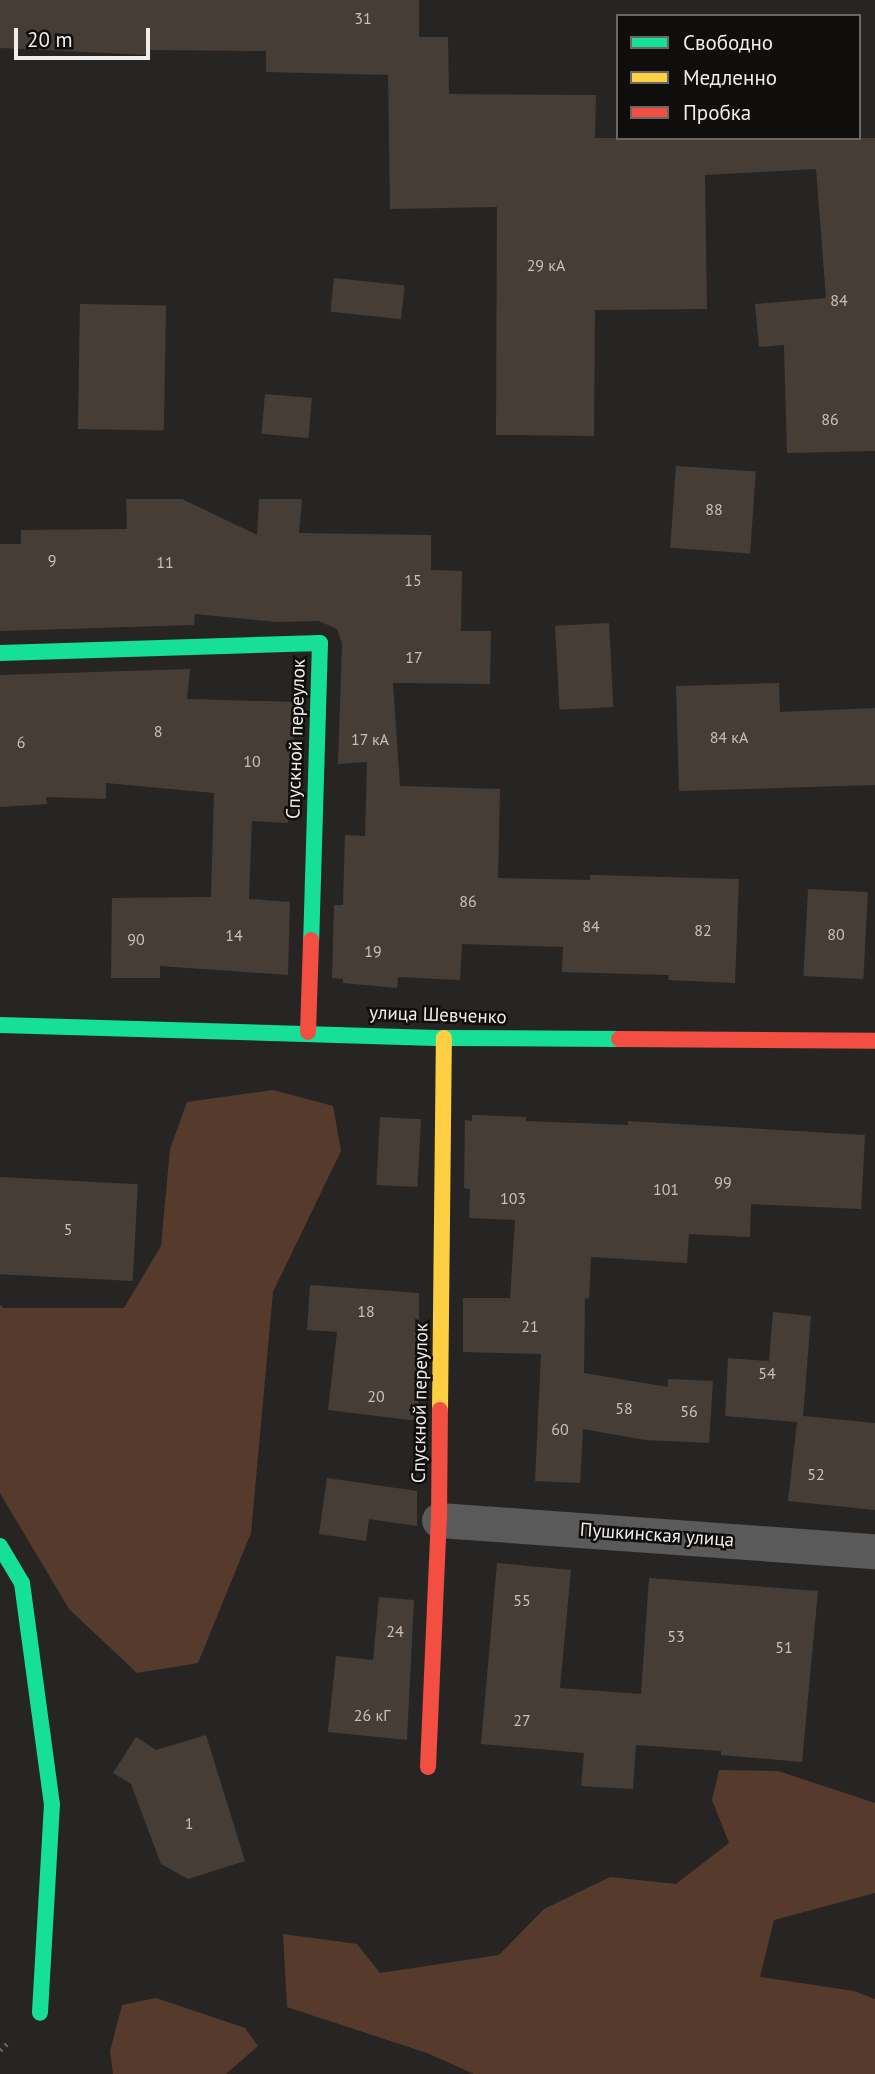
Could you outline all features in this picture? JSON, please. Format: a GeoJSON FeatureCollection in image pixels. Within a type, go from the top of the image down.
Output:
{"type":"FeatureCollection","features":[{"type":"Feature","properties":{"kind":"street","name":"Спускной переулок"},"geometry":{"type":"LineString","coordinates":[[0,653],[320,643],[308,1032]]}},
{"type":"Feature","properties":{"kind":"street","name":"улица Шевченко"},"geometry":{"type":"LineString","coordinates":[[0,1025],[444,1038],[875,1041]]}},
{"type":"Feature","properties":{"kind":"street","name":"Спускной переулок"},"geometry":{"type":"LineString","coordinates":[[428,1767],[439,1520],[444,1038]]}},
{"type":"Feature","properties":{"kind":"street","name":"Пушкинская улица"},"geometry":{"type":"LineString","coordinates":[[439,1520],[875,1551]]}},
{"type":"Feature","properties":{"kind":"street"},"geometry":{"type":"LineString","coordinates":[[0,1546],[22,1583],[52,1804],[40,2013]]}},
{"type":"Feature","properties":{"kind":"shaded area"},"geometry":{"type":"Polygon","coordinates":[[[273,1090],[333,1106],[341,1151],[273,1292],[251,1533],[198,1663],[137,1673],[69,1609],[0,1493],[0,1305],[4,1308],[124,1308],[161,1246],[170,1149],[187,1102],[273,1090]]]}},
{"type":"Feature","properties":{"kind":"shaded area"},"geometry":{"type":"Polygon","coordinates":[[[719,1770],[778,1771],[875,1803],[875,1893],[774,1920],[760,1977],[854,1991],[875,1999],[875,2074],[474,2074],[427,2053],[287,2007],[283,1934],[357,1944],[380,1973],[499,1955],[544,1909],[610,1877],[676,1884],[729,1843],[712,1800],[719,1770]]]}},
{"type":"Feature","properties":{"kind":"shaded area"},"geometry":{"type":"Polygon","coordinates":[[[156,1998],[245,2028],[258,2046],[226,2074],[113,2074],[110,2051],[122,2005],[156,1998]]]}},
{"type":"Feature","properties":{"kind":"building"},"geometry":{"type":"Polygon","coordinates":[[[0,0],[419,0],[419,37],[448,37],[449,94],[596,95],[595,138],[875,138],[875,451],[787,453],[784,345],[759,347],[755,304],[826,298],[816,169],[705,175],[707,309],[595,310],[594,436],[496,435],[497,207],[390,209],[388,75],[266,72],[266,51],[147,50],[147,55],[0,48],[0,0]]]}},
{"type":"Feature","properties":{"kind":"building"},"geometry":{"type":"Polygon","coordinates":[[[334,278],[405,285],[401,319],[330,312],[334,278]]]}},
{"type":"Feature","properties":{"kind":"building"},"geometry":{"type":"Polygon","coordinates":[[[80,304],[166,306],[164,430],[78,429],[80,304]]]}},
{"type":"Feature","properties":{"kind":"building"},"geometry":{"type":"Polygon","coordinates":[[[265,394],[312,398],[308,438],[262,434],[265,394]]]}},
{"type":"Feature","properties":{"kind":"building"},"geometry":{"type":"Polygon","coordinates":[[[676,466],[756,472],[750,553],[670,548],[676,466]]]}},
{"type":"Feature","properties":{"kind":"building"},"geometry":{"type":"Polygon","coordinates":[[[126,499],[182,499],[257,535],[259,499],[302,499],[299,533],[431,535],[431,570],[462,571],[461,631],[491,631],[490,684],[393,683],[400,786],[500,789],[498,878],[590,880],[590,875],[739,879],[735,983],[668,980],[669,975],[562,972],[563,947],[462,944],[460,980],[398,977],[397,988],[343,983],[343,979],[332,978],[334,905],[343,905],[345,835],[365,836],[367,762],[338,764],[342,644],[337,629],[319,621],[276,622],[195,614],[194,625],[0,631],[0,544],[21,544],[21,530],[127,529],[126,499]]]}},
{"type":"Feature","properties":{"kind":"building"},"geometry":{"type":"Polygon","coordinates":[[[609,623],[613,707],[559,710],[555,626],[609,623]]]}},
{"type":"Feature","properties":{"kind":"building"},"geometry":{"type":"Polygon","coordinates":[[[190,669],[187,699],[296,702],[288,823],[252,821],[249,899],[290,902],[288,975],[160,966],[160,978],[111,978],[112,898],[211,897],[214,793],[106,783],[106,799],[46,797],[47,804],[0,807],[0,675],[190,669]]]}},
{"type":"Feature","properties":{"kind":"building"},"geometry":{"type":"Polygon","coordinates":[[[779,683],[780,712],[875,708],[875,785],[679,791],[676,686],[779,683]]]}},
{"type":"Feature","properties":{"kind":"building"},"geometry":{"type":"Polygon","coordinates":[[[808,889],[868,892],[863,979],[803,976],[808,889]]]}},
{"type":"Feature","properties":{"kind":"building"},"geometry":{"type":"Polygon","coordinates":[[[472,1115],[526,1117],[526,1121],[628,1125],[628,1121],[865,1135],[861,1209],[751,1204],[750,1237],[689,1234],[687,1263],[591,1257],[589,1299],[585,1298],[584,1373],[668,1387],[668,1379],[713,1381],[709,1443],[645,1440],[583,1429],[580,1483],[535,1481],[541,1354],[463,1352],[463,1298],[510,1298],[515,1220],[469,1218],[470,1189],[464,1188],[465,1120],[472,1121],[472,1115]]]}},
{"type":"Feature","properties":{"kind":"building"},"geometry":{"type":"Polygon","coordinates":[[[380,1117],[421,1119],[417,1187],[376,1185],[380,1117]]]}},
{"type":"Feature","properties":{"kind":"building"},"geometry":{"type":"Polygon","coordinates":[[[0,1177],[138,1184],[133,1281],[0,1274],[0,1177]]]}},
{"type":"Feature","properties":{"kind":"building"},"geometry":{"type":"Polygon","coordinates":[[[310,1285],[419,1293],[418,1421],[328,1410],[337,1332],[307,1330],[310,1285]]]}},
{"type":"Feature","properties":{"kind":"building"},"geometry":{"type":"Polygon","coordinates":[[[773,1312],[811,1316],[803,1416],[875,1423],[875,1510],[788,1501],[797,1422],[725,1416],[728,1358],[769,1361],[773,1312]]]}},
{"type":"Feature","properties":{"kind":"building"},"geometry":{"type":"Polygon","coordinates":[[[327,1478],[417,1491],[417,1526],[369,1519],[366,1541],[319,1534],[327,1478]]]}},
{"type":"Feature","properties":{"kind":"building"},"geometry":{"type":"Polygon","coordinates":[[[497,1563],[571,1570],[560,1688],[641,1694],[649,1578],[818,1591],[802,1762],[721,1755],[721,1751],[636,1745],[633,1789],[581,1786],[584,1753],[481,1744],[497,1563]]]}},
{"type":"Feature","properties":{"kind":"building"},"geometry":{"type":"Polygon","coordinates":[[[379,1597],[414,1600],[407,1740],[328,1732],[336,1656],[373,1660],[379,1597]]]}},
{"type":"Feature","properties":{"kind":"building"},"geometry":{"type":"Polygon","coordinates":[[[206,1735],[245,1861],[188,1879],[161,1864],[131,1784],[113,1773],[136,1737],[156,1750],[206,1735]]]}},
{"type":"Feature","properties":{"kind":"traffic: fast"},"geometry":{"type":"LineString","coordinates":[[0,653],[320,643],[311,940]]}},
{"type":"Feature","properties":{"kind":"traffic: fast"},"geometry":{"type":"LineString","coordinates":[[0,1025],[444,1038],[619,1039]]}},
{"type":"Feature","properties":{"kind":"traffic: fast"},"geometry":{"type":"LineString","coordinates":[[0,1546],[22,1583],[52,1804],[40,2013]]}},
{"type":"Feature","properties":{"kind":"traffic: slow"},"geometry":{"type":"LineString","coordinates":[[440,1410],[444,1038]]}},
{"type":"Feature","properties":{"kind":"traffic: jam"},"geometry":{"type":"LineString","coordinates":[[308,1032],[311,940]]}},
{"type":"Feature","properties":{"kind":"traffic: jam"},"geometry":{"type":"LineString","coordinates":[[619,1039],[875,1041]]}},
{"type":"Feature","properties":{"kind":"traffic: jam"},"geometry":{"type":"LineString","coordinates":[[428,1767],[439,1520],[440,1410]]}}]}
